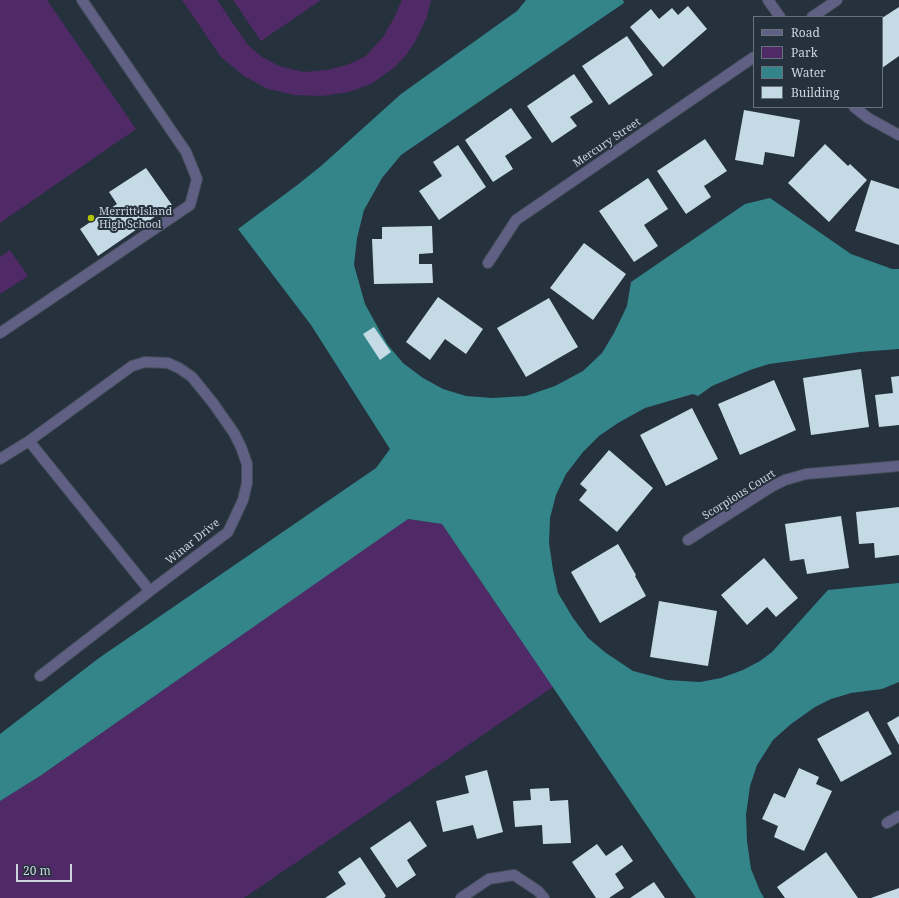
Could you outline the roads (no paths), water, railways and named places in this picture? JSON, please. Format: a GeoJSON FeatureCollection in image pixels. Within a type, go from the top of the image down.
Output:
{"type":"FeatureCollection","features":[{"type":"Feature","properties":{"kind":"street"},"geometry":{"type":"LineString","coordinates":[[0,333],[190,205],[197,179],[186,152],[82,0]]}},
{"type":"Feature","properties":{"kind":"street"},"geometry":{"type":"LineString","coordinates":[[768,0],[779,16]]}},
{"type":"Feature","properties":{"kind":"street"},"geometry":{"type":"LineString","coordinates":[[813,16],[837,0]]}},
{"type":"Feature","properties":{"kind":"street","name":"Mercury Street"},"geometry":{"type":"LineString","coordinates":[[488,262],[516,220],[753,58]]}},
{"type":"Feature","properties":{"kind":"street"},"geometry":{"type":"LineString","coordinates":[[855,108],[868,118],[899,135]]}},
{"type":"Feature","properties":{"kind":"street","name":"Winar Drive"},"geometry":{"type":"LineString","coordinates":[[0,459],[28,441],[132,366],[145,362],[168,363],[179,368],[192,377],[234,433],[241,447],[246,464],[247,483],[243,500],[228,532],[40,676]]}},
{"type":"Feature","properties":{"kind":"street"},"geometry":{"type":"LineString","coordinates":[[28,441],[150,591]]}},
{"type":"Feature","properties":{"kind":"street","name":"Scorpious Court"},"geometry":{"type":"LineString","coordinates":[[688,540],[771,487],[785,480],[806,474],[899,466]]}},
{"type":"Feature","properties":{"kind":"street"},"geometry":{"type":"LineString","coordinates":[[887,823],[899,816]]}},
{"type":"Feature","properties":{"kind":"street"},"geometry":{"type":"LineString","coordinates":[[461,898],[489,879],[514,875],[538,891],[544,898]]}},
{"type":"Feature","properties":{"kind":"water"},"geometry":{"type":"Polygon","coordinates":[[[526,0],[623,0],[624,3],[401,155],[382,178],[364,210],[357,238],[354,265],[365,304],[387,344],[403,363],[423,378],[443,389],[466,396],[492,398],[526,396],[555,386],[583,371],[602,353],[614,333],[627,306],[631,282],[745,204],[770,198],[851,254],[892,269],[899,269],[899,349],[859,352],[769,364],[750,370],[712,386],[698,396],[693,394],[645,408],[618,423],[599,436],[583,452],[566,474],[556,495],[550,518],[549,543],[558,593],[573,618],[588,638],[606,653],[633,671],[667,680],[700,682],[721,678],[743,670],[760,661],[772,652],[828,590],[899,583],[899,682],[882,689],[851,693],[831,699],[815,707],[791,724],[773,740],[757,765],[750,786],[746,815],[747,841],[751,869],[764,898],[696,898],[442,524],[408,519],[40,776],[0,801],[0,734],[99,658],[376,468],[390,449],[311,325],[238,229],[321,166],[401,94],[517,11],[526,0]]]}},
{"type":"Feature","properties":{"kind":"place","name":"Merritt Island High School"},"geometry":{"type":"Point","coordinates":[91,218]}}]}
